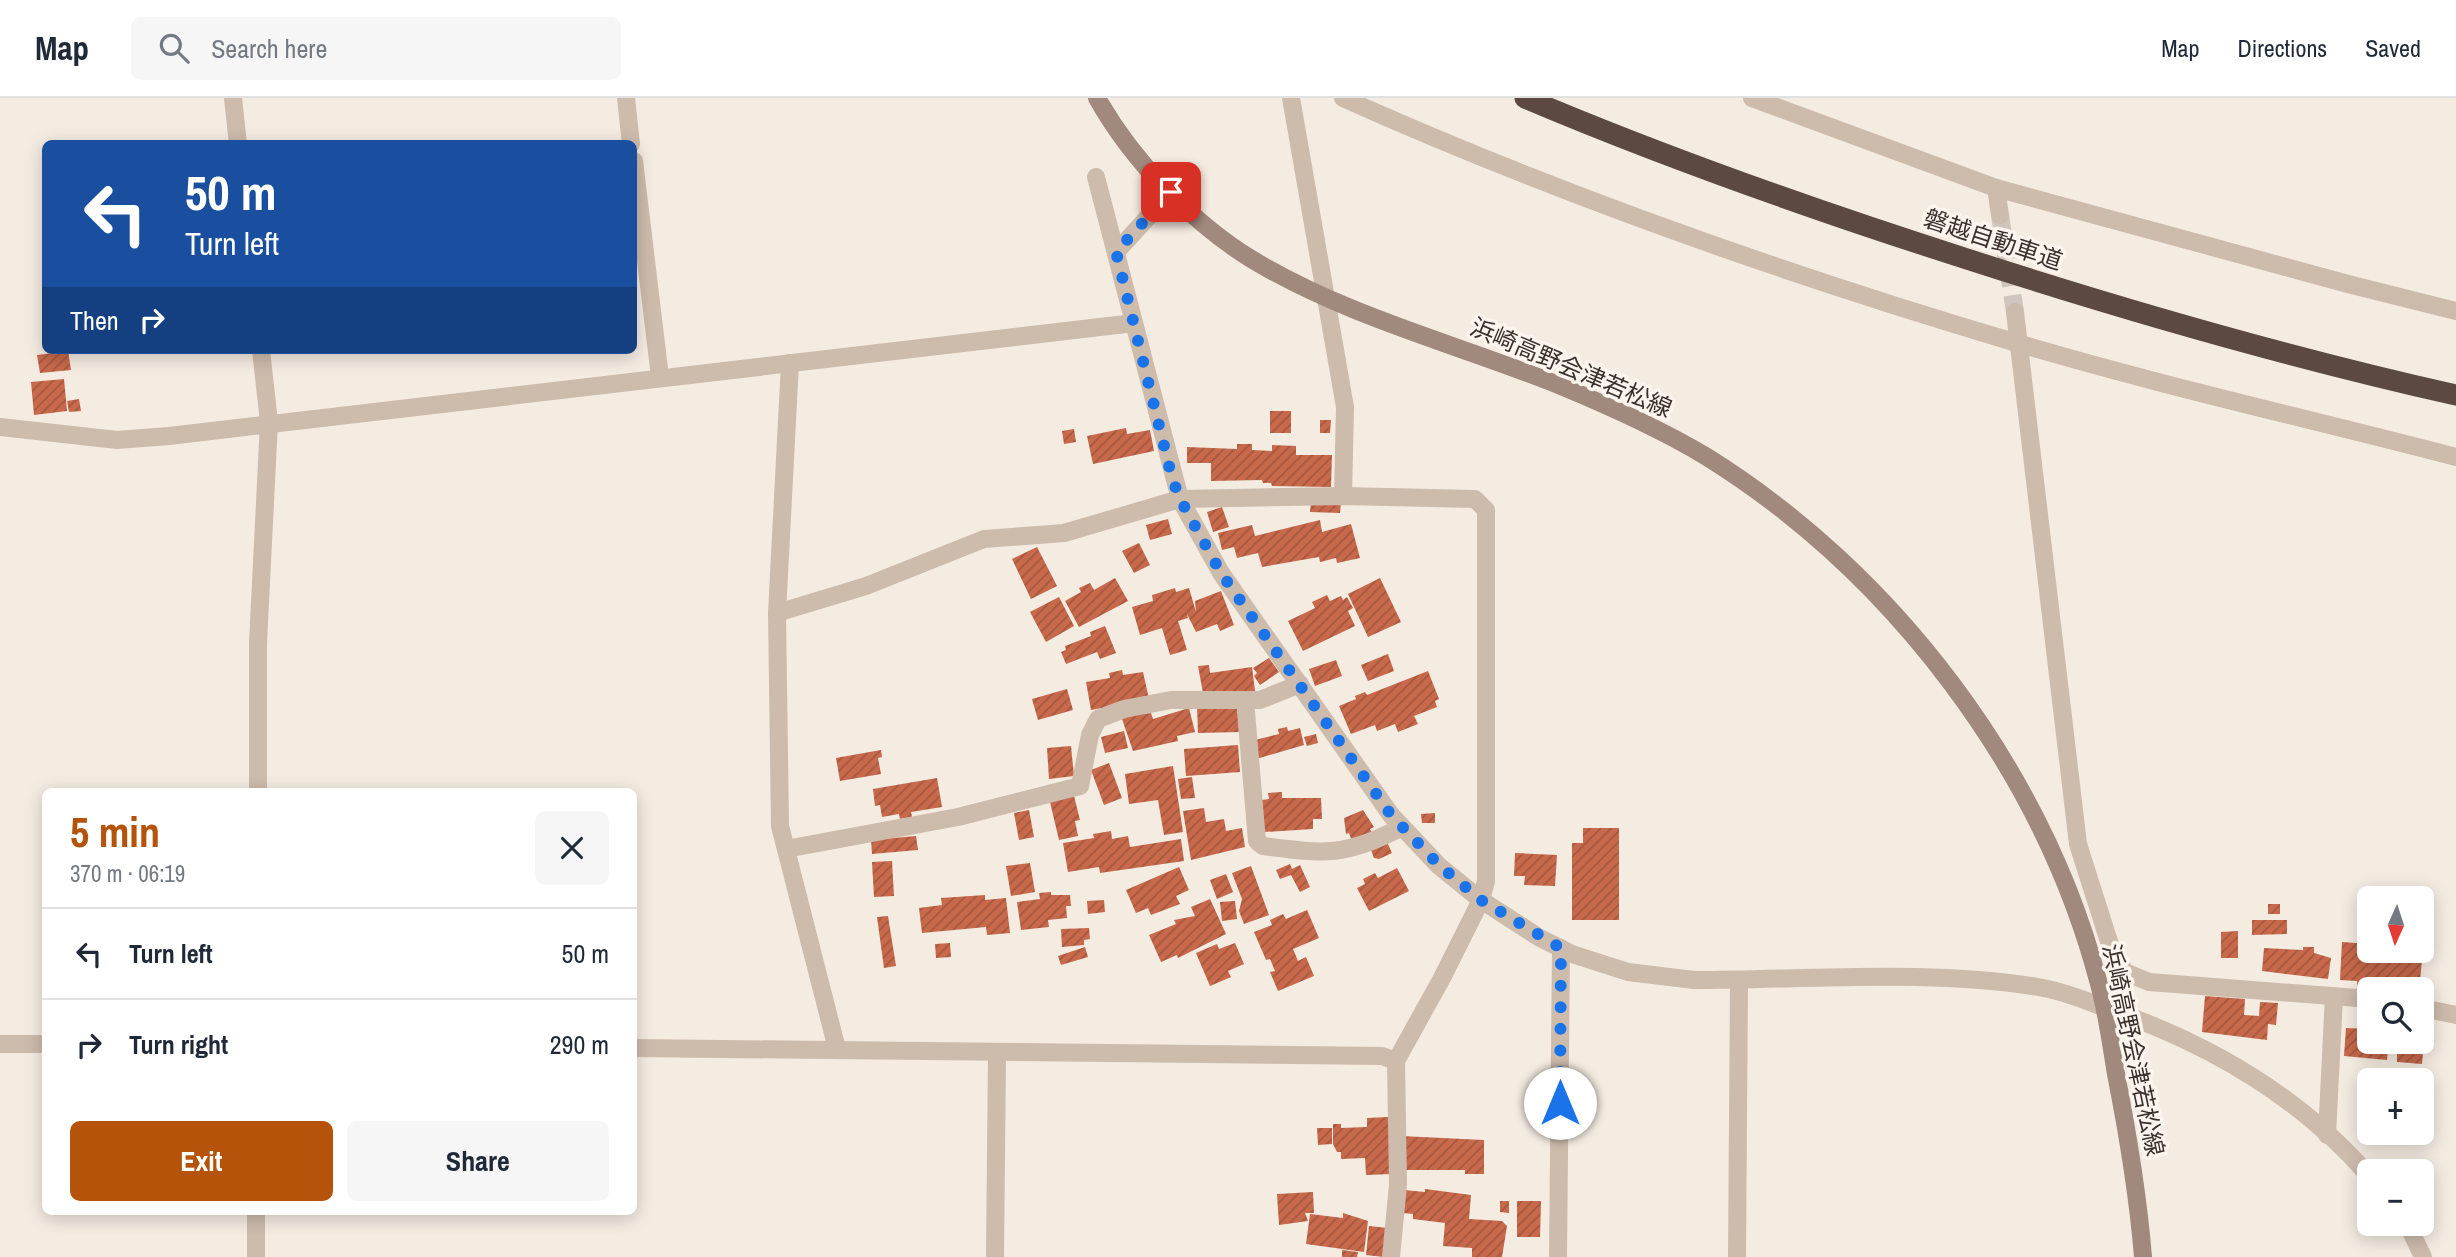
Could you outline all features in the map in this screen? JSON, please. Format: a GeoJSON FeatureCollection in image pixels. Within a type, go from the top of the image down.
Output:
{"type":"FeatureCollection","features":[{"type":"Feature","properties":{"kind":"highway","name":"磐越自動車道"},"geometry":{"type":"LineString","coordinates":[[1525,98],[1743,184],[2042,283],[2191,328],[2456,395]]}},
{"type":"Feature","properties":{"kind":"main road","name":"浜崎高野会津若松線"},"geometry":{"type":"LineString","coordinates":[[1097,98],[1132,148],[1171,192],[1217,233],[1254,260],[1325,295],[1557,384],[1655,429],[1706,456],[1743,482],[1848,567],[1937,665],[2001,757],[2044,838],[2088,950],[2104,1007],[2132,1155],[2143,1257]]}},
{"type":"Feature","properties":{"kind":"street"},"geometry":{"type":"LineString","coordinates":[[233,98],[238,140]]}},
{"type":"Feature","properties":{"kind":"street"},"geometry":{"type":"LineString","coordinates":[[626,98],[631,140]]}},
{"type":"Feature","properties":{"kind":"street"},"geometry":{"type":"LineString","coordinates":[[1291,98],[1345,407],[1343,496]]}},
{"type":"Feature","properties":{"kind":"street"},"geometry":{"type":"LineString","coordinates":[[1343,98],[1447,145],[1670,232],[2019,344],[2456,457]]}},
{"type":"Feature","properties":{"kind":"street"},"geometry":{"type":"LineString","coordinates":[[1752,98],[1996,188],[2456,311]]}},
{"type":"Feature","properties":{"kind":"street"},"geometry":{"type":"LineString","coordinates":[[1096,177],[1180,499],[1221,573],[1402,827],[1440,866],[1481,900],[1561,948],[1604,965],[1656,977],[1974,981],[2063,992],[2159,1027],[2205,1048],[2248,1074],[2326,1135],[2357,1165]]}},
{"type":"Feature","properties":{"kind":"street"},"geometry":{"type":"LineString","coordinates":[[637,186],[660,377]]}},
{"type":"Feature","properties":{"kind":"street"},"geometry":{"type":"LineString","coordinates":[[1996,188],[2000,215]]}},
{"type":"Feature","properties":{"kind":"street"},"geometry":{"type":"LineString","coordinates":[[1116,252],[1171,192]]}},
{"type":"Feature","properties":{"kind":"street"},"geometry":{"type":"LineString","coordinates":[[2015,312],[2078,844],[2112,951],[2125,972],[2149,982],[2357,998]]}},
{"type":"Feature","properties":{"kind":"street"},"geometry":{"type":"LineString","coordinates":[[0,427],[117,440],[1134,323]]}},
{"type":"Feature","properties":{"kind":"street"},"geometry":{"type":"LineString","coordinates":[[258,788],[258,642],[269,422],[261,354]]}},
{"type":"Feature","properties":{"kind":"street"},"geometry":{"type":"LineString","coordinates":[[790,363],[777,613],[780,826],[837,1049]]}},
{"type":"Feature","properties":{"kind":"street"},"geometry":{"type":"LineString","coordinates":[[777,613],[866,586],[984,539],[1064,533],[1180,499],[1343,496],[1475,499],[1486,510],[1486,881],[1481,900],[1396,1061],[1398,1185],[1391,1257]]}},
{"type":"Feature","properties":{"kind":"street"},"geometry":{"type":"LineString","coordinates":[[786,849],[958,817],[1080,786],[1090,735],[1098,719],[1124,709],[1171,700],[1260,700],[1300,684]]}},
{"type":"Feature","properties":{"kind":"street"},"geometry":{"type":"LineString","coordinates":[[1245,700],[1257,841],[1263,846],[1333,852],[1365,847],[1402,827]]}},
{"type":"Feature","properties":{"kind":"street"},"geometry":{"type":"LineString","coordinates":[[1558,1257],[1561,948]]}},
{"type":"Feature","properties":{"kind":"street"},"geometry":{"type":"LineString","coordinates":[[1737,1257],[1739,980]]}},
{"type":"Feature","properties":{"kind":"street"},"geometry":{"type":"LineString","coordinates":[[2326,1135],[2334,996]]}},
{"type":"Feature","properties":{"kind":"street"},"geometry":{"type":"LineString","coordinates":[[2434,1010],[2456,1015]]}},
{"type":"Feature","properties":{"kind":"street"},"geometry":{"type":"LineString","coordinates":[[0,1044],[42,1044]]}},
{"type":"Feature","properties":{"kind":"street"},"geometry":{"type":"LineString","coordinates":[[637,1048],[837,1049],[997,1054],[1382,1056],[1396,1061]]}},
{"type":"Feature","properties":{"kind":"street"},"geometry":{"type":"LineString","coordinates":[[995,1257],[997,1054]]}},
{"type":"Feature","properties":{"kind":"street"},"geometry":{"type":"LineString","coordinates":[[256,1215],[256,1257]]}},
{"type":"Feature","properties":{"kind":"street"},"geometry":{"type":"LineString","coordinates":[[2413,1236],[2423,1257]]}},
{"type":"Feature","properties":{"kind":"building"},"geometry":{"type":"Polygon","coordinates":[[[68,354],[71,370],[40,373],[37,355],[68,354]]]}},
{"type":"Feature","properties":{"kind":"building"},"geometry":{"type":"Polygon","coordinates":[[[64,379],[67,411],[34,415],[31,382],[64,379]]]}},
{"type":"Feature","properties":{"kind":"building"},"geometry":{"type":"Polygon","coordinates":[[[79,399],[81,411],[69,412],[67,401],[79,399]]]}},
{"type":"Feature","properties":{"kind":"building"},"geometry":{"type":"Polygon","coordinates":[[[1270,411],[1291,411],[1291,433],[1270,433],[1270,411]]]}},
{"type":"Feature","properties":{"kind":"building"},"geometry":{"type":"Polygon","coordinates":[[[1320,420],[1331,420],[1330,433],[1320,433],[1320,420]]]}},
{"type":"Feature","properties":{"kind":"building"},"geometry":{"type":"Polygon","coordinates":[[[1126,428],[1127,434],[1150,430],[1154,451],[1093,464],[1087,436],[1126,428]]]}},
{"type":"Feature","properties":{"kind":"building"},"geometry":{"type":"Polygon","coordinates":[[[1074,429],[1076,442],[1064,444],[1062,431],[1074,429]]]}},
{"type":"Feature","properties":{"kind":"building"},"geometry":{"type":"Polygon","coordinates":[[[1237,444],[1252,444],[1252,450],[1272,451],[1272,445],[1296,446],[1296,455],[1332,455],[1331,487],[1272,486],[1262,480],[1211,481],[1211,463],[1187,463],[1187,447],[1237,449],[1237,444]]]}},
{"type":"Feature","properties":{"kind":"building"},"geometry":{"type":"Polygon","coordinates":[[[1311,503],[1341,503],[1340,513],[1310,512],[1311,503]]]}},
{"type":"Feature","properties":{"kind":"building"},"geometry":{"type":"Polygon","coordinates":[[[1222,507],[1229,527],[1213,532],[1207,512],[1222,507]]]}},
{"type":"Feature","properties":{"kind":"building"},"geometry":{"type":"Polygon","coordinates":[[[1168,519],[1172,534],[1150,540],[1146,525],[1168,519]]]}},
{"type":"Feature","properties":{"kind":"building"},"geometry":{"type":"Polygon","coordinates":[[[1320,520],[1322,532],[1351,524],[1360,558],[1337,563],[1336,558],[1320,562],[1319,557],[1262,567],[1258,553],[1237,558],[1234,547],[1222,550],[1218,533],[1252,525],[1255,536],[1320,520]]]}},
{"type":"Feature","properties":{"kind":"building"},"geometry":{"type":"Polygon","coordinates":[[[1139,543],[1150,565],[1134,573],[1122,551],[1139,543]]]}},
{"type":"Feature","properties":{"kind":"building"},"geometry":{"type":"Polygon","coordinates":[[[1037,547],[1057,586],[1031,599],[1012,559],[1037,547]]]}},
{"type":"Feature","properties":{"kind":"building"},"geometry":{"type":"Polygon","coordinates":[[[1115,578],[1128,601],[1079,627],[1065,601],[1081,592],[1079,588],[1090,583],[1094,590],[1115,578]]]}},
{"type":"Feature","properties":{"kind":"building"},"geometry":{"type":"Polygon","coordinates":[[[1380,578],[1401,622],[1368,637],[1348,594],[1380,578]]]}},
{"type":"Feature","properties":{"kind":"building"},"geometry":{"type":"Polygon","coordinates":[[[1175,588],[1176,592],[1189,588],[1196,612],[1195,601],[1221,591],[1234,625],[1220,631],[1217,624],[1196,632],[1187,614],[1188,618],[1178,621],[1187,650],[1170,655],[1162,628],[1140,635],[1132,607],[1153,601],[1152,595],[1175,588]]]}},
{"type":"Feature","properties":{"kind":"building"},"geometry":{"type":"Polygon","coordinates":[[[1327,595],[1330,601],[1341,596],[1343,600],[1347,597],[1353,608],[1348,611],[1355,626],[1303,651],[1288,621],[1315,608],[1312,602],[1327,595]]]}},
{"type":"Feature","properties":{"kind":"building"},"geometry":{"type":"Polygon","coordinates":[[[1059,597],[1074,626],[1046,642],[1030,612],[1059,597]]]}},
{"type":"Feature","properties":{"kind":"building"},"geometry":{"type":"Polygon","coordinates":[[[1105,626],[1116,653],[1100,659],[1097,652],[1066,664],[1061,652],[1066,650],[1065,646],[1091,636],[1090,632],[1105,626]]]}},
{"type":"Feature","properties":{"kind":"building"},"geometry":{"type":"Polygon","coordinates":[[[1388,654],[1394,671],[1368,681],[1361,665],[1388,654]]]}},
{"type":"Feature","properties":{"kind":"building"},"geometry":{"type":"Polygon","coordinates":[[[1269,658],[1279,672],[1260,685],[1254,676],[1257,673],[1253,668],[1269,658]]]}},
{"type":"Feature","properties":{"kind":"building"},"geometry":{"type":"Polygon","coordinates":[[[1336,660],[1342,676],[1315,686],[1309,669],[1336,660]]]}},
{"type":"Feature","properties":{"kind":"building"},"geometry":{"type":"Polygon","coordinates":[[[1209,665],[1210,673],[1252,667],[1255,691],[1217,697],[1216,691],[1203,693],[1198,666],[1209,665]]]}},
{"type":"Feature","properties":{"kind":"building"},"geometry":{"type":"Polygon","coordinates":[[[1122,670],[1123,675],[1143,672],[1149,699],[1091,710],[1086,682],[1110,678],[1109,673],[1122,670]]]}},
{"type":"Feature","properties":{"kind":"building"},"geometry":{"type":"Polygon","coordinates":[[[1428,671],[1439,699],[1435,701],[1437,707],[1414,716],[1418,724],[1398,732],[1395,724],[1377,731],[1375,725],[1351,734],[1339,706],[1365,692],[1367,695],[1428,671]]]}},
{"type":"Feature","properties":{"kind":"building"},"geometry":{"type":"Polygon","coordinates":[[[1067,689],[1073,710],[1038,720],[1032,699],[1067,689]]]}},
{"type":"Feature","properties":{"kind":"building"},"geometry":{"type":"Polygon","coordinates":[[[1238,705],[1239,732],[1198,733],[1197,706],[1238,705]]]}},
{"type":"Feature","properties":{"kind":"building"},"geometry":{"type":"Polygon","coordinates":[[[1189,708],[1195,732],[1177,736],[1178,741],[1133,751],[1121,716],[1151,713],[1153,719],[1189,708]]]}},
{"type":"Feature","properties":{"kind":"building"},"geometry":{"type":"Polygon","coordinates":[[[1287,727],[1288,731],[1300,728],[1304,745],[1256,759],[1255,740],[1279,734],[1278,729],[1287,727]]]}},
{"type":"Feature","properties":{"kind":"building"},"geometry":{"type":"Polygon","coordinates":[[[1124,731],[1128,748],[1105,753],[1101,737],[1124,731]]]}},
{"type":"Feature","properties":{"kind":"building"},"geometry":{"type":"Polygon","coordinates":[[[1316,734],[1318,743],[1307,746],[1304,737],[1316,734]]]}},
{"type":"Feature","properties":{"kind":"building"},"geometry":{"type":"Polygon","coordinates":[[[1238,745],[1240,772],[1186,776],[1184,749],[1238,745]]]}},
{"type":"Feature","properties":{"kind":"building"},"geometry":{"type":"Polygon","coordinates":[[[1071,746],[1074,776],[1049,779],[1047,748],[1071,746]]]}},
{"type":"Feature","properties":{"kind":"building"},"geometry":{"type":"Polygon","coordinates":[[[881,750],[882,757],[878,758],[881,774],[840,781],[836,758],[881,750]]]}},
{"type":"Feature","properties":{"kind":"building"},"geometry":{"type":"Polygon","coordinates":[[[1109,763],[1122,798],[1104,805],[1091,770],[1109,763]]]}},
{"type":"Feature","properties":{"kind":"building"},"geometry":{"type":"Polygon","coordinates":[[[1173,766],[1183,832],[1164,835],[1158,800],[1129,804],[1125,774],[1173,766]]]}},
{"type":"Feature","properties":{"kind":"building"},"geometry":{"type":"Polygon","coordinates":[[[1192,777],[1195,798],[1181,799],[1178,779],[1192,777]]]}},
{"type":"Feature","properties":{"kind":"building"},"geometry":{"type":"Polygon","coordinates":[[[937,778],[942,807],[911,812],[912,817],[900,819],[899,814],[882,817],[880,805],[875,806],[873,789],[937,778]]]}},
{"type":"Feature","properties":{"kind":"building"},"geometry":{"type":"Polygon","coordinates":[[[1282,792],[1282,798],[1321,798],[1322,819],[1313,819],[1313,829],[1264,832],[1262,800],[1269,799],[1268,793],[1282,792]]]}},
{"type":"Feature","properties":{"kind":"building"},"geometry":{"type":"Polygon","coordinates":[[[1074,796],[1080,820],[1075,821],[1078,836],[1059,840],[1050,802],[1074,796]]]}},
{"type":"Feature","properties":{"kind":"building"},"geometry":{"type":"Polygon","coordinates":[[[1204,808],[1206,822],[1224,819],[1226,831],[1242,828],[1245,847],[1191,860],[1183,811],[1204,808]]]}},
{"type":"Feature","properties":{"kind":"building"},"geometry":{"type":"Polygon","coordinates":[[[1029,810],[1034,837],[1019,840],[1014,813],[1029,810]]]}},
{"type":"Feature","properties":{"kind":"building"},"geometry":{"type":"Polygon","coordinates":[[[1363,810],[1374,827],[1370,829],[1372,833],[1352,841],[1349,833],[1346,834],[1344,818],[1363,810]]]}},
{"type":"Feature","properties":{"kind":"building"},"geometry":{"type":"Polygon","coordinates":[[[1435,813],[1435,823],[1422,823],[1421,814],[1435,813]]]}},
{"type":"Feature","properties":{"kind":"building"},"geometry":{"type":"Polygon","coordinates":[[[1583,828],[1619,828],[1619,920],[1572,920],[1572,843],[1583,843],[1583,828]]]}},
{"type":"Feature","properties":{"kind":"building"},"geometry":{"type":"Polygon","coordinates":[[[1111,831],[1112,839],[1128,836],[1130,847],[1181,839],[1184,861],[1100,873],[1099,867],[1068,872],[1063,843],[1094,838],[1093,834],[1111,831]]]}},
{"type":"Feature","properties":{"kind":"building"},"geometry":{"type":"Polygon","coordinates":[[[916,836],[918,850],[872,854],[871,840],[916,836]]]}},
{"type":"Feature","properties":{"kind":"building"},"geometry":{"type":"Polygon","coordinates":[[[1387,842],[1392,853],[1379,859],[1374,858],[1371,850],[1387,842]]]}},
{"type":"Feature","properties":{"kind":"building"},"geometry":{"type":"Polygon","coordinates":[[[1515,853],[1557,855],[1555,886],[1524,885],[1525,876],[1514,876],[1515,853]]]}},
{"type":"Feature","properties":{"kind":"building"},"geometry":{"type":"Polygon","coordinates":[[[892,861],[894,896],[874,897],[872,862],[892,861]]]}},
{"type":"Feature","properties":{"kind":"building"},"geometry":{"type":"Polygon","coordinates":[[[1030,863],[1035,892],[1011,896],[1006,866],[1030,863]]]}},
{"type":"Feature","properties":{"kind":"building"},"geometry":{"type":"Polygon","coordinates":[[[1290,864],[1292,869],[1300,865],[1310,887],[1300,892],[1291,875],[1280,879],[1276,870],[1290,864]]]}},
{"type":"Feature","properties":{"kind":"building"},"geometry":{"type":"Polygon","coordinates":[[[1251,866],[1269,915],[1244,924],[1239,911],[1242,899],[1232,873],[1251,866]]]}},
{"type":"Feature","properties":{"kind":"building"},"geometry":{"type":"Polygon","coordinates":[[[1179,867],[1189,890],[1176,896],[1180,904],[1151,915],[1148,908],[1136,913],[1126,890],[1179,867]]]}},
{"type":"Feature","properties":{"kind":"building"},"geometry":{"type":"Polygon","coordinates":[[[1397,868],[1409,891],[1369,911],[1357,888],[1365,884],[1363,879],[1375,873],[1378,878],[1397,868]]]}},
{"type":"Feature","properties":{"kind":"building"},"geometry":{"type":"Polygon","coordinates":[[[1226,874],[1233,892],[1217,899],[1210,880],[1226,874]]]}},
{"type":"Feature","properties":{"kind":"building"},"geometry":{"type":"Polygon","coordinates":[[[1051,892],[1051,895],[1070,895],[1071,906],[1066,906],[1067,918],[1048,920],[1049,927],[1021,930],[1017,902],[1040,899],[1039,893],[1051,892]]]}},
{"type":"Feature","properties":{"kind":"building"},"geometry":{"type":"Polygon","coordinates":[[[985,895],[985,900],[1006,898],[1010,933],[987,935],[986,927],[922,933],[919,908],[942,905],[941,898],[985,895]]]}},
{"type":"Feature","properties":{"kind":"building"},"geometry":{"type":"Polygon","coordinates":[[[1210,899],[1226,934],[1178,958],[1177,955],[1161,962],[1149,935],[1176,924],[1174,920],[1195,916],[1191,907],[1210,899]]]}},
{"type":"Feature","properties":{"kind":"building"},"geometry":{"type":"Polygon","coordinates":[[[1104,900],[1105,912],[1088,914],[1087,901],[1104,900]]]}},
{"type":"Feature","properties":{"kind":"building"},"geometry":{"type":"Polygon","coordinates":[[[1235,901],[1237,919],[1222,921],[1220,902],[1235,901]]]}},
{"type":"Feature","properties":{"kind":"building"},"geometry":{"type":"Polygon","coordinates":[[[2268,904],[2280,904],[2280,914],[2268,914],[2268,904]]]}},
{"type":"Feature","properties":{"kind":"building"},"geometry":{"type":"Polygon","coordinates":[[[1307,910],[1319,938],[1293,949],[1298,961],[1306,957],[1314,976],[1278,991],[1270,972],[1275,971],[1270,959],[1266,960],[1254,932],[1272,925],[1270,920],[1283,914],[1286,919],[1307,910]]]}},
{"type":"Feature","properties":{"kind":"building"},"geometry":{"type":"Polygon","coordinates":[[[888,916],[896,966],[884,968],[877,917],[888,916]]]}},
{"type":"Feature","properties":{"kind":"building"},"geometry":{"type":"Polygon","coordinates":[[[2252,920],[2287,920],[2287,934],[2252,935],[2252,920]]]}},
{"type":"Feature","properties":{"kind":"building"},"geometry":{"type":"Polygon","coordinates":[[[1089,928],[1090,939],[1084,940],[1084,945],[1062,947],[1061,929],[1089,928]]]}},
{"type":"Feature","properties":{"kind":"building"},"geometry":{"type":"Polygon","coordinates":[[[2238,931],[2238,958],[2221,958],[2221,932],[2238,931]]]}},
{"type":"Feature","properties":{"kind":"building"},"geometry":{"type":"Polygon","coordinates":[[[2342,942],[2357,943],[2357,963],[2422,963],[2420,977],[2357,977],[2357,981],[2340,980],[2342,942]]]}},
{"type":"Feature","properties":{"kind":"building"},"geometry":{"type":"Polygon","coordinates":[[[950,943],[951,957],[936,958],[935,944],[950,943]]]}},
{"type":"Feature","properties":{"kind":"building"},"geometry":{"type":"Polygon","coordinates":[[[1235,943],[1244,964],[1228,971],[1231,977],[1210,986],[1196,953],[1217,944],[1219,949],[1235,943]]]}},
{"type":"Feature","properties":{"kind":"building"},"geometry":{"type":"Polygon","coordinates":[[[1085,947],[1088,957],[1061,965],[1058,956],[1085,947]]]}},
{"type":"Feature","properties":{"kind":"building"},"geometry":{"type":"Polygon","coordinates":[[[2303,947],[2314,947],[2314,953],[2331,958],[2328,979],[2262,971],[2264,948],[2303,950],[2303,947]]]}},
{"type":"Feature","properties":{"kind":"building"},"geometry":{"type":"Polygon","coordinates":[[[2205,996],[2245,999],[2244,1015],[2259,1016],[2260,1002],[2278,1003],[2276,1025],[2268,1024],[2267,1040],[2202,1032],[2205,996]]]}},
{"type":"Feature","properties":{"kind":"building"},"geometry":{"type":"Polygon","coordinates":[[[2346,1028],[2357,1028],[2357,1054],[2388,1054],[2387,1060],[2344,1056],[2346,1028]]]}},
{"type":"Feature","properties":{"kind":"building"},"geometry":{"type":"Polygon","coordinates":[[[2397,1054],[2423,1054],[2422,1064],[2397,1062],[2397,1054]]]}},
{"type":"Feature","properties":{"kind":"building"},"geometry":{"type":"Polygon","coordinates":[[[1388,1117],[1393,1174],[1366,1175],[1365,1158],[1341,1159],[1341,1152],[1337,1152],[1333,1144],[1333,1124],[1341,1124],[1341,1128],[1367,1127],[1367,1118],[1388,1117]]]}},
{"type":"Feature","properties":{"kind":"building"},"geometry":{"type":"Polygon","coordinates":[[[1317,1128],[1332,1128],[1332,1144],[1318,1145],[1317,1128]]]}},
{"type":"Feature","properties":{"kind":"building"},"geometry":{"type":"Polygon","coordinates":[[[1401,1136],[1484,1140],[1484,1174],[1465,1174],[1465,1170],[1401,1170],[1401,1136]]]}},
{"type":"Feature","properties":{"kind":"building"},"geometry":{"type":"Polygon","coordinates":[[[1425,1189],[1471,1195],[1469,1219],[1502,1221],[1507,1226],[1502,1257],[1472,1257],[1472,1248],[1443,1246],[1445,1223],[1413,1219],[1413,1214],[1403,1213],[1404,1190],[1425,1192],[1425,1189]]]}},
{"type":"Feature","properties":{"kind":"building"},"geometry":{"type":"Polygon","coordinates":[[[1313,1192],[1314,1213],[1305,1213],[1308,1221],[1279,1225],[1277,1194],[1313,1192]]]}},
{"type":"Feature","properties":{"kind":"building"},"geometry":{"type":"Polygon","coordinates":[[[1500,1201],[1509,1201],[1509,1213],[1500,1212],[1500,1201]]]}},
{"type":"Feature","properties":{"kind":"building"},"geometry":{"type":"Polygon","coordinates":[[[1517,1201],[1541,1201],[1540,1237],[1517,1237],[1517,1201]]]}},
{"type":"Feature","properties":{"kind":"building"},"geometry":{"type":"Polygon","coordinates":[[[1343,1213],[1368,1221],[1364,1252],[1306,1244],[1310,1214],[1343,1218],[1343,1213]]]}},
{"type":"Feature","properties":{"kind":"building"},"geometry":{"type":"Polygon","coordinates":[[[1369,1226],[1388,1228],[1384,1257],[1366,1255],[1369,1226]]]}},
{"type":"Feature","properties":{"kind":"building"},"geometry":{"type":"Polygon","coordinates":[[[1342,1250],[1358,1252],[1357,1257],[1342,1257],[1342,1250]]]}},
{"type":"Feature","properties":{"kind":"tunnel"},"geometry":{"type":"LineString","coordinates":[[2000,215],[2015,312]]}},
{"type":"Feature","properties":{"kind":"route"},"geometry":{"type":"LineString","coordinates":[[1171,192],[1116,252],[1172,478],[1180,499],[1221,573],[1391,815],[1440,866],[1481,900],[1540,938],[1561,948],[1560,1103]]}}]}
